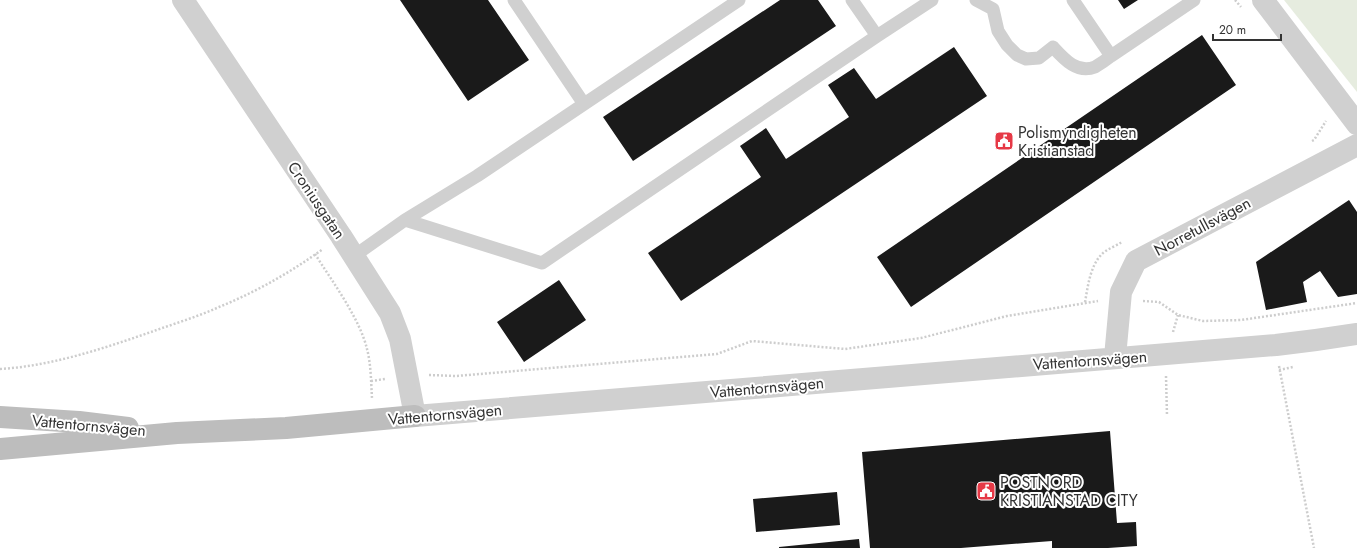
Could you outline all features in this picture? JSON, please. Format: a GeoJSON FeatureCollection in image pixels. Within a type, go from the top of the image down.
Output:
{"type":"FeatureCollection","features":[{"type":"Feature","properties":{"kind":"main road","name":"Vattentornsvägen"},"geometry":{"type":"LineString","coordinates":[[0,449],[177,433],[286,428],[415,416]]}},
{"type":"Feature","properties":{"kind":"main road","name":"Vattentornsvägen"},"geometry":{"type":"LineString","coordinates":[[0,417],[79,422],[177,433]]}},
{"type":"Feature","properties":{"kind":"street","name":"Croniusgatan"},"geometry":{"type":"LineString","coordinates":[[183,0],[341,236],[390,313],[400,339],[415,416]]}},
{"type":"Feature","properties":{"kind":"street"},"geometry":{"type":"LineString","coordinates":[[1263,0],[1357,124]]}},
{"type":"Feature","properties":{"kind":"street","name":"Norretullsvägen"},"geometry":{"type":"LineString","coordinates":[[1115,357],[1121,292],[1136,261],[1357,145]]}},
{"type":"Feature","properties":{"kind":"street","name":"Vattentornsvägen"},"geometry":{"type":"LineString","coordinates":[[415,416],[1115,357],[1276,345],[1357,334]]}},
{"type":"Feature","properties":{"kind":"lane"},"geometry":{"type":"LineString","coordinates":[[514,0],[584,104]]}},
{"type":"Feature","properties":{"kind":"lane"},"geometry":{"type":"LineString","coordinates":[[354,256],[405,220],[477,176],[739,0]]}},
{"type":"Feature","properties":{"kind":"lane"},"geometry":{"type":"LineString","coordinates":[[852,0],[877,36]]}},
{"type":"Feature","properties":{"kind":"lane"},"geometry":{"type":"LineString","coordinates":[[405,220],[542,263],[932,0]]}},
{"type":"Feature","properties":{"kind":"lane"},"geometry":{"type":"LineString","coordinates":[[976,0],[993,9],[998,31],[1007,45],[1017,55],[1026,59],[1039,58],[1054,47],[1066,60],[1075,66],[1085,69],[1095,67],[1194,0]]}},
{"type":"Feature","properties":{"kind":"lane"},"geometry":{"type":"LineString","coordinates":[[1073,0],[1111,56]]}},
{"type":"Feature","properties":{"kind":"path"},"geometry":{"type":"LineString","coordinates":[[1235,0],[1243,9]]}},
{"type":"Feature","properties":{"kind":"path"},"geometry":{"type":"LineString","coordinates":[[1308,144],[1314,140],[1326,123],[1325,117]]}},
{"type":"Feature","properties":{"kind":"path"},"geometry":{"type":"LineString","coordinates":[[0,369],[18,368],[111,346],[213,310],[280,277],[341,236]]}},
{"type":"Feature","properties":{"kind":"path"},"geometry":{"type":"LineString","coordinates":[[1085,302],[1088,284],[1095,263],[1103,253],[1122,242]]}},
{"type":"Feature","properties":{"kind":"path"},"geometry":{"type":"LineString","coordinates":[[315,254],[361,331],[367,349],[371,381],[434,374],[456,376],[717,354],[752,341],[845,349],[921,338],[1007,316],[1085,302],[1120,300],[1159,302],[1178,315],[1203,321],[1241,320],[1357,303]]}},
{"type":"Feature","properties":{"kind":"path"},"geometry":{"type":"LineString","coordinates":[[1273,316],[1279,370],[1314,548]]}},
{"type":"Feature","properties":{"kind":"shaded area"},"geometry":{"type":"Polygon","coordinates":[[[1284,0],[1357,0],[1357,92],[1284,0]]]}},
{"type":"Feature","properties":{"kind":"building"},"geometry":{"type":"Polygon","coordinates":[[[400,0],[488,0],[529,60],[468,101],[400,0]]]}},
{"type":"Feature","properties":{"kind":"building"},"geometry":{"type":"Polygon","coordinates":[[[780,0],[818,0],[836,26],[633,161],[603,117],[780,0]]]}},
{"type":"Feature","properties":{"kind":"building"},"geometry":{"type":"Polygon","coordinates":[[[1118,0],[1138,0],[1124,9],[1118,0]]]}},
{"type":"Feature","properties":{"kind":"building"},"geometry":{"type":"Polygon","coordinates":[[[1202,35],[1236,85],[911,307],[877,257],[1202,35]]]}},
{"type":"Feature","properties":{"kind":"building"},"geometry":{"type":"Polygon","coordinates":[[[954,47],[987,96],[681,301],[648,253],[761,177],[740,146],[766,128],[786,159],[849,117],[828,85],[854,68],[876,99],[954,47]]]}},
{"type":"Feature","properties":{"kind":"building"},"geometry":{"type":"Polygon","coordinates":[[[1349,200],[1357,212],[1357,294],[1338,297],[1320,271],[1303,282],[1307,302],[1266,310],[1256,262],[1349,200]]]}},
{"type":"Feature","properties":{"kind":"building"},"geometry":{"type":"Polygon","coordinates":[[[559,280],[586,320],[524,362],[497,322],[559,280]]]}},
{"type":"Feature","properties":{"kind":"building"},"geometry":{"type":"Polygon","coordinates":[[[1110,431],[1117,523],[1136,522],[1137,546],[1108,548],[1052,548],[1052,541],[961,548],[870,548],[862,452],[1110,431]]]}},
{"type":"Feature","properties":{"kind":"building"},"geometry":{"type":"Polygon","coordinates":[[[837,492],[840,525],[756,532],[753,499],[837,492]]]}},
{"type":"Feature","properties":{"kind":"building"},"geometry":{"type":"Polygon","coordinates":[[[859,539],[860,548],[779,548],[779,547],[859,539]]]}},
{"type":"Feature","properties":{"kind":"place","name":"Polismyndigheten Kristianstad"},"geometry":{"type":"Point","coordinates":[1004,141]}},
{"type":"Feature","properties":{"kind":"place","name":"POSTNORD KRISTIANSTAD CITY"},"geometry":{"type":"Point","coordinates":[986,491]}}]}
